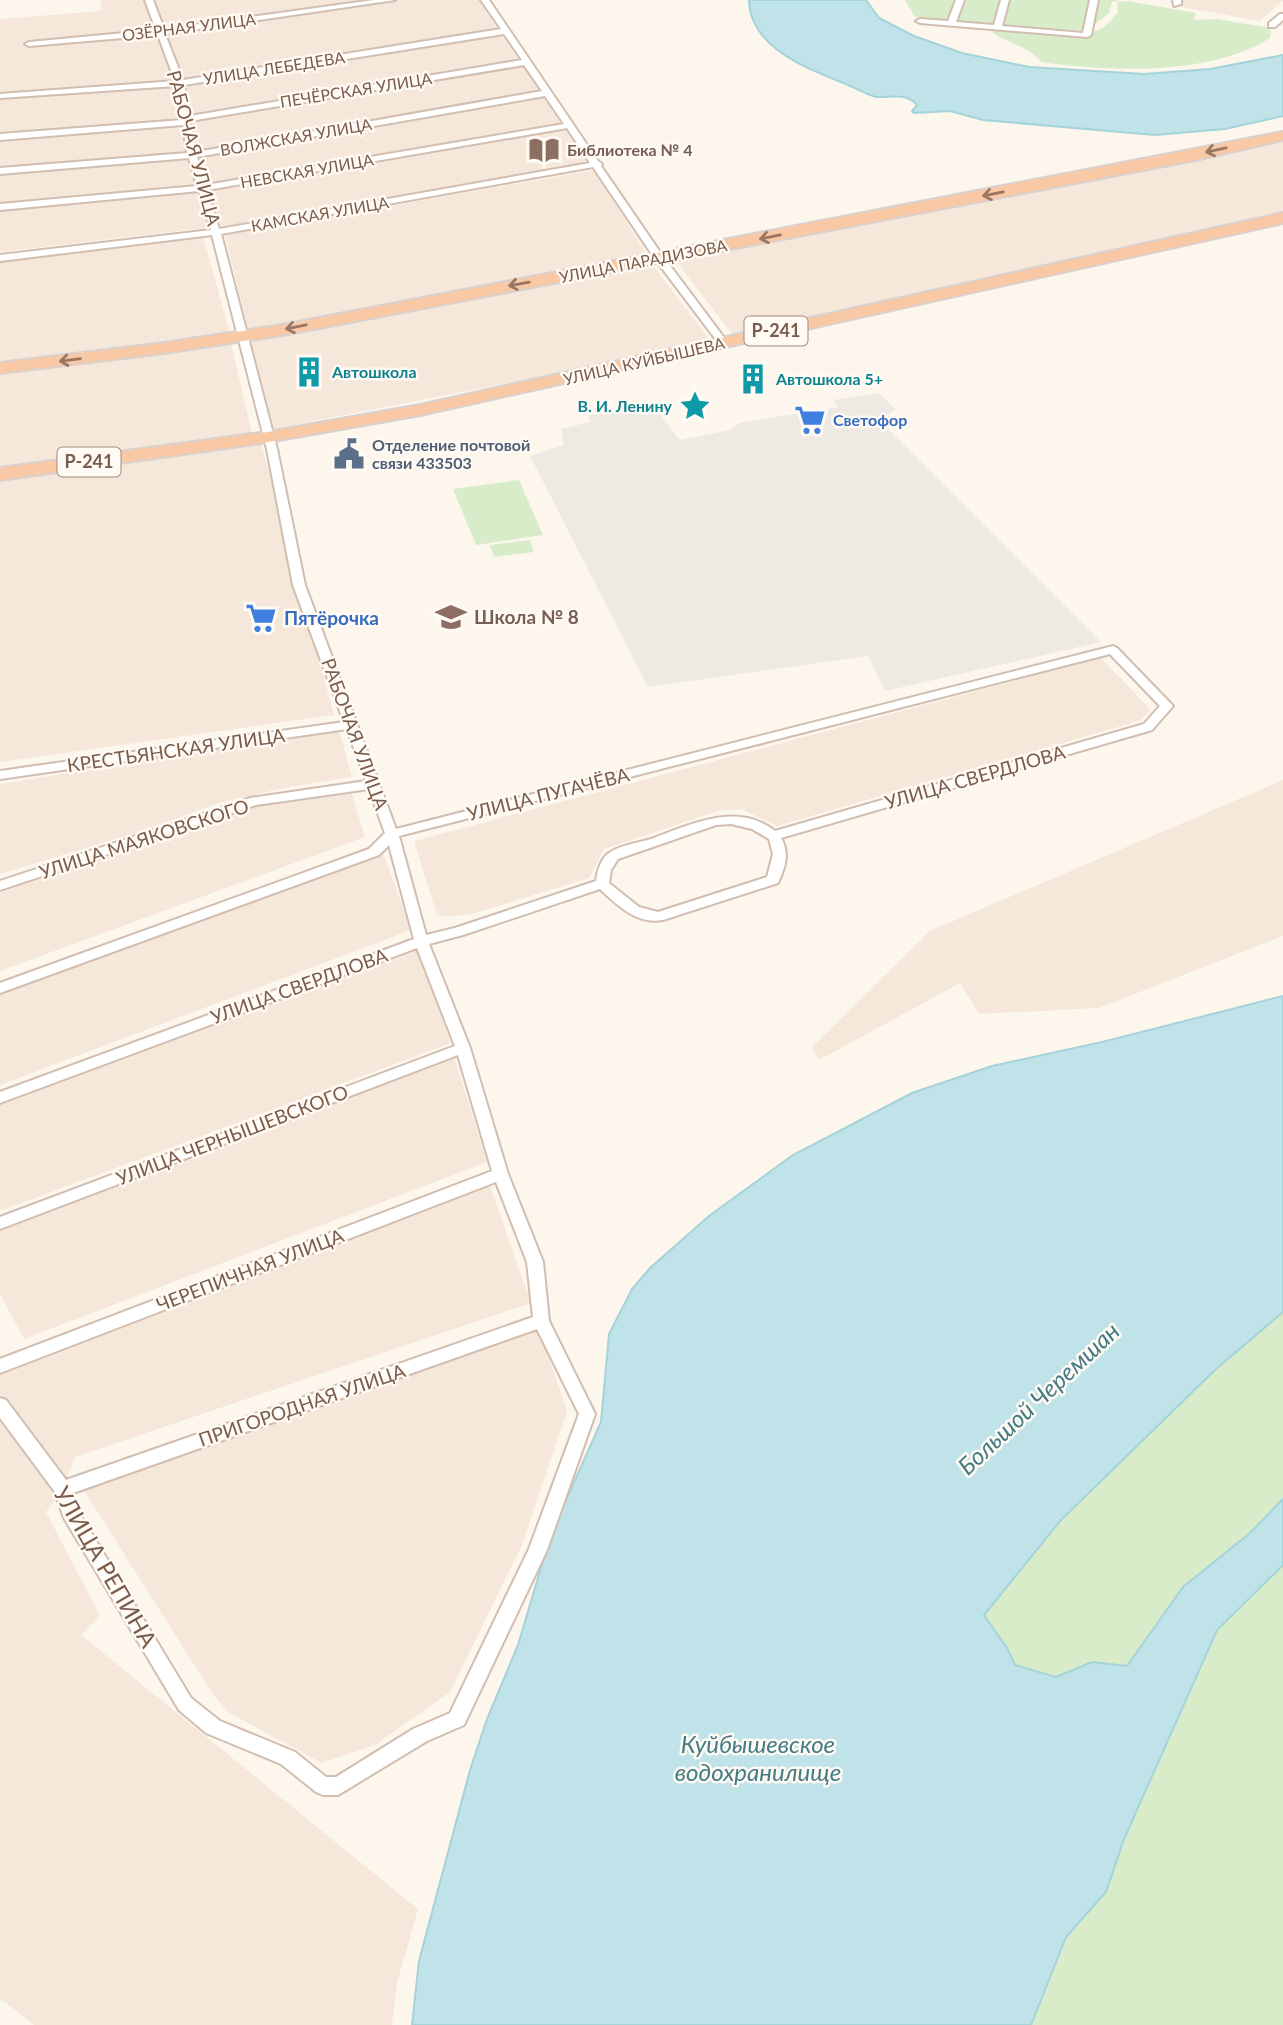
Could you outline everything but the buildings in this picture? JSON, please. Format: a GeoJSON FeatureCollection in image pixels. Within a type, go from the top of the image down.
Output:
{"type":"FeatureCollection","features":[{"type":"Feature","properties":{"kind":"highway","name":"УЛИЦА ПАРАДИЗОВА"},"geometry":{"type":"LineString","coordinates":[[0,368],[243,337],[1156,163],[1283,136]]}},
{"type":"Feature","properties":{"kind":"highway","name":"УЛИЦА КУЙБЫШЕВА"},"geometry":{"type":"LineString","coordinates":[[0,474],[268,437],[442,406],[1283,218]]}},
{"type":"Feature","properties":{"kind":"street","name":"РАБОЧАЯ УЛИЦА"},"geometry":{"type":"LineString","coordinates":[[149,0],[180,83],[192,155],[216,232],[268,437],[299,585],[392,834],[421,941],[463,1048],[500,1174],[535,1262],[541,1321],[587,1414]]}},
{"type":"Feature","properties":{"kind":"street","name":"ОЗЁРНАЯ УЛИЦА"},"geometry":{"type":"LineString","coordinates":[[29,44],[160,32],[391,0]]}},
{"type":"Feature","properties":{"kind":"street"},"geometry":{"type":"LineString","coordinates":[[485,0],[598,164],[658,257],[723,343]]}},
{"type":"Feature","properties":{"kind":"street"},"geometry":{"type":"LineString","coordinates":[[951,24],[960,0]]}},
{"type":"Feature","properties":{"kind":"street"},"geometry":{"type":"LineString","coordinates":[[997,29],[1005,0]]}},
{"type":"Feature","properties":{"kind":"street"},"geometry":{"type":"LineString","coordinates":[[920,21],[1087,35],[1094,0]]}},
{"type":"Feature","properties":{"kind":"street"},"geometry":{"type":"LineString","coordinates":[[1283,16],[1272,25],[1283,26]]}},
{"type":"Feature","properties":{"kind":"street","name":"УЛИЦА ЛЕБЕДЕВА"},"geometry":{"type":"LineString","coordinates":[[0,96],[180,83],[505,31]]}},
{"type":"Feature","properties":{"kind":"street","name":"ПЕЧЁРСКАЯ УЛИЦА"},"geometry":{"type":"LineString","coordinates":[[0,137],[186,120],[526,62]]}},
{"type":"Feature","properties":{"kind":"street","name":"ВОЛЖСКАЯ УЛИЦА"},"geometry":{"type":"LineString","coordinates":[[0,172],[192,155],[548,93]]}},
{"type":"Feature","properties":{"kind":"street","name":"НЕВСКАЯ УЛИЦА"},"geometry":{"type":"LineString","coordinates":[[0,207],[203,188],[570,125]]}},
{"type":"Feature","properties":{"kind":"street","name":"КАМСКАЯ УЛИЦА"},"geometry":{"type":"LineString","coordinates":[[0,258],[216,232],[598,164]]}},
{"type":"Feature","properties":{"kind":"street","name":"УЛИЦА СВЕРДЛОВА"},"geometry":{"type":"LineString","coordinates":[[775,835],[1148,727],[1167,706],[1113,650]]}},
{"type":"Feature","properties":{"kind":"street","name":"УЛИЦА ПУГАЧЁВА"},"geometry":{"type":"LineString","coordinates":[[0,988],[374,852],[392,834],[1113,650]]}},
{"type":"Feature","properties":{"kind":"street","name":"КРЕСТЬЯНСКАЯ УЛИЦА"},"geometry":{"type":"LineString","coordinates":[[0,775],[352,725]]}},
{"type":"Feature","properties":{"kind":"street","name":"УЛИЦА МАЯКОВСКОГО"},"geometry":{"type":"LineString","coordinates":[[0,886],[254,801],[373,785]]}},
{"type":"Feature","properties":{"kind":"street"},"geometry":{"type":"LineString","coordinates":[[715,821],[753,823],[775,835],[780,846],[780,865],[773,880],[658,917],[646,917],[635,912],[602,884],[604,870],[613,856],[715,821]]}},
{"type":"Feature","properties":{"kind":"street","name":"УЛИЦА СВЕРДЛОВА"},"geometry":{"type":"LineString","coordinates":[[0,1098],[421,941],[458,932],[602,884]]}},
{"type":"Feature","properties":{"kind":"street","name":"УЛИЦА ЧЕРНЫШЕВСКОГО"},"geometry":{"type":"LineString","coordinates":[[0,1223],[463,1048]]}},
{"type":"Feature","properties":{"kind":"street","name":"ЧЕРЕПИЧНАЯ УЛИЦА"},"geometry":{"type":"LineString","coordinates":[[0,1366],[500,1174]]}},
{"type":"Feature","properties":{"kind":"street","name":"ПРИГОРОДНАЯ УЛИЦА"},"geometry":{"type":"LineString","coordinates":[[63,1489],[541,1321]]}},
{"type":"Feature","properties":{"kind":"street","name":"УЛИЦА РЕПИНА"},"geometry":{"type":"LineString","coordinates":[[0,1405],[63,1489],[70,1513],[185,1704],[213,1727],[288,1758],[323,1786],[338,1786],[420,1735],[457,1719],[537,1550],[587,1414]]}},
{"type":"Feature","properties":{"kind":"shaded area"},"geometry":{"type":"Polygon","coordinates":[[[101,0],[479,0],[589,162],[237,224],[0,252],[0,19],[101,11],[101,0]]]}},
{"type":"Feature","properties":{"kind":"shaded area"},"geometry":{"type":"Polygon","coordinates":[[[1182,0],[1283,1],[1259,21],[1182,7],[1182,0]]]}},
{"type":"Feature","properties":{"kind":"shaded area"},"geometry":{"type":"Polygon","coordinates":[[[1283,140],[1283,212],[733,335],[675,260],[1283,140]]]}},
{"type":"Feature","properties":{"kind":"shaded area"},"geometry":{"type":"Polygon","coordinates":[[[594,170],[647,255],[248,330],[225,235],[594,170]]]}},
{"type":"Feature","properties":{"kind":"shaded area"},"geometry":{"type":"Polygon","coordinates":[[[203,236],[230,334],[0,364],[0,261],[203,236]]]}},
{"type":"Feature","properties":{"kind":"shaded area"},"geometry":{"type":"Polygon","coordinates":[[[651,263],[709,339],[571,371],[273,429],[250,341],[651,263]]]}},
{"type":"Feature","properties":{"kind":"shaded area"},"geometry":{"type":"Polygon","coordinates":[[[231,343],[252,433],[0,467],[0,371],[231,343]]]}},
{"type":"Feature","properties":{"kind":"shaded area"},"geometry":{"type":"Polygon","coordinates":[[[879,393],[896,410],[878,419],[1101,642],[885,691],[868,656],[648,687],[530,456],[564,445],[561,429],[590,422],[588,416],[650,402],[680,440],[731,430],[739,423],[838,407],[833,400],[879,393]]]}},
{"type":"Feature","properties":{"kind":"shaded area"},"geometry":{"type":"Polygon","coordinates":[[[261,443],[334,715],[0,762],[0,480],[261,443]]]}},
{"type":"Feature","properties":{"kind":"shaded area"},"geometry":{"type":"Polygon","coordinates":[[[1101,658],[1151,710],[1139,721],[777,826],[741,809],[718,811],[604,849],[589,878],[472,914],[446,917],[437,915],[414,841],[1101,658]]]}},
{"type":"Feature","properties":{"kind":"shaded area"},"geometry":{"type":"Polygon","coordinates":[[[339,730],[352,777],[222,802],[139,832],[0,874],[0,784],[339,730]]]}},
{"type":"Feature","properties":{"kind":"shaded area"},"geometry":{"type":"Polygon","coordinates":[[[1283,780],[1283,936],[1099,1008],[979,1014],[960,983],[819,1060],[812,1047],[930,931],[1283,780]]]}},
{"type":"Feature","properties":{"kind":"shaded area"},"geometry":{"type":"Polygon","coordinates":[[[351,791],[365,837],[0,971],[0,893],[259,804],[351,791]]]}},
{"type":"Feature","properties":{"kind":"shaded area"},"geometry":{"type":"Polygon","coordinates":[[[382,850],[411,930],[0,1085],[0,993],[382,850]]]}},
{"type":"Feature","properties":{"kind":"shaded area"},"geometry":{"type":"Polygon","coordinates":[[[417,942],[451,1043],[0,1211],[0,1102],[417,942]]]}},
{"type":"Feature","properties":{"kind":"shaded area"},"geometry":{"type":"Polygon","coordinates":[[[453,1054],[487,1162],[24,1339],[0,1294],[0,1228],[453,1054]]]}},
{"type":"Feature","properties":{"kind":"shaded area"},"geometry":{"type":"Polygon","coordinates":[[[488,1180],[531,1303],[75,1457],[63,1489],[46,1512],[100,1616],[81,1635],[418,1909],[397,1983],[392,2025],[34,2025],[0,1998],[0,1367],[5,1371],[488,1180]]]}},
{"type":"Feature","properties":{"kind":"shaded area"},"geometry":{"type":"Polygon","coordinates":[[[535,1318],[567,1411],[522,1545],[450,1692],[375,1745],[321,1763],[228,1712],[212,1693],[83,1489],[535,1318]]]}},
{"type":"Feature","properties":{"kind":"green space"},"geometry":{"type":"Polygon","coordinates":[[[905,0],[1120,0],[1112,2],[1109,13],[1088,30],[1040,29],[915,17],[905,0]]]}},
{"type":"Feature","properties":{"kind":"green space"},"geometry":{"type":"Polygon","coordinates":[[[1128,1],[1196,13],[1194,20],[1216,19],[1266,27],[1271,31],[1270,38],[1219,59],[1189,65],[1128,69],[1041,62],[1030,52],[993,33],[995,27],[1000,25],[1067,34],[1093,31],[1104,27],[1118,12],[1117,2],[1128,1]]]}},
{"type":"Feature","properties":{"kind":"green space"},"geometry":{"type":"Polygon","coordinates":[[[519,480],[543,535],[476,545],[453,489],[519,480]]]}},
{"type":"Feature","properties":{"kind":"green space"},"geometry":{"type":"Polygon","coordinates":[[[530,540],[534,552],[494,557],[490,545],[530,540]]]}},
{"type":"Feature","properties":{"kind":"green space"},"geometry":{"type":"Polygon","coordinates":[[[1283,1312],[1283,1499],[1127,1666],[1092,1662],[1056,1677],[1014,1665],[1007,1648],[983,1616],[1061,1520],[1215,1370],[1283,1312]]]}},
{"type":"Feature","properties":{"kind":"green space"},"geometry":{"type":"Polygon","coordinates":[[[1283,1565],[1283,2025],[1031,2025],[1066,1937],[1106,1892],[1124,1839],[1217,1630],[1283,1565]]]}},
{"type":"Feature","properties":{"kind":"water"},"geometry":{"type":"Polygon","coordinates":[[[749,0],[866,0],[879,18],[914,36],[962,53],[1029,67],[1144,74],[1210,69],[1283,55],[1283,116],[1225,129],[1155,135],[983,120],[950,111],[914,113],[912,111],[917,105],[908,98],[872,96],[784,54],[770,44],[759,31],[752,17],[749,0]]]}},
{"type":"Feature","properties":{"kind":"water","name":"Куйбышевское водохранилище"},"geometry":{"type":"Polygon","coordinates":[[[1283,996],[1283,1312],[1215,1370],[1061,1520],[984,1615],[1007,1648],[1015,1665],[1056,1677],[1092,1662],[1127,1666],[1183,1587],[1250,1533],[1283,1499],[1283,1565],[1217,1630],[1124,1839],[1106,1892],[1066,1937],[1031,2025],[412,2025],[419,1961],[470,1770],[487,1719],[518,1645],[551,1534],[601,1422],[609,1334],[632,1289],[650,1268],[709,1216],[793,1155],[912,1093],[992,1066],[1102,1042],[1283,996]]]}},
{"type":"Feature","properties":{"kind":"place","name":"Библиотека № 4"},"geometry":{"type":"Point","coordinates":[544,150]}},
{"type":"Feature","properties":{"kind":"place","name":"Автошкола"},"geometry":{"type":"Point","coordinates":[309,372]}},
{"type":"Feature","properties":{"kind":"place","name":"Автошкола 5+"},"geometry":{"type":"Point","coordinates":[753,379]}},
{"type":"Feature","properties":{"kind":"place","name":"В. И. Ленину"},"geometry":{"type":"Point","coordinates":[695,406]}},
{"type":"Feature","properties":{"kind":"place","name":"Светофор"},"geometry":{"type":"Point","coordinates":[810,420]}},
{"type":"Feature","properties":{"kind":"place","name":"Отделение почтовой связи 433503"},"geometry":{"type":"Point","coordinates":[349,454]}},
{"type":"Feature","properties":{"kind":"place","name":"Школа № 8"},"geometry":{"type":"Point","coordinates":[451,617]}},
{"type":"Feature","properties":{"kind":"place","name":"Пятёрочка"},"geometry":{"type":"Point","coordinates":[261,618]}},
{"type":"Feature","properties":{"kind":"water label","name":"Большой Черемшан"},"geometry":{"type":"Point","coordinates":[1039,1399]}}]}
